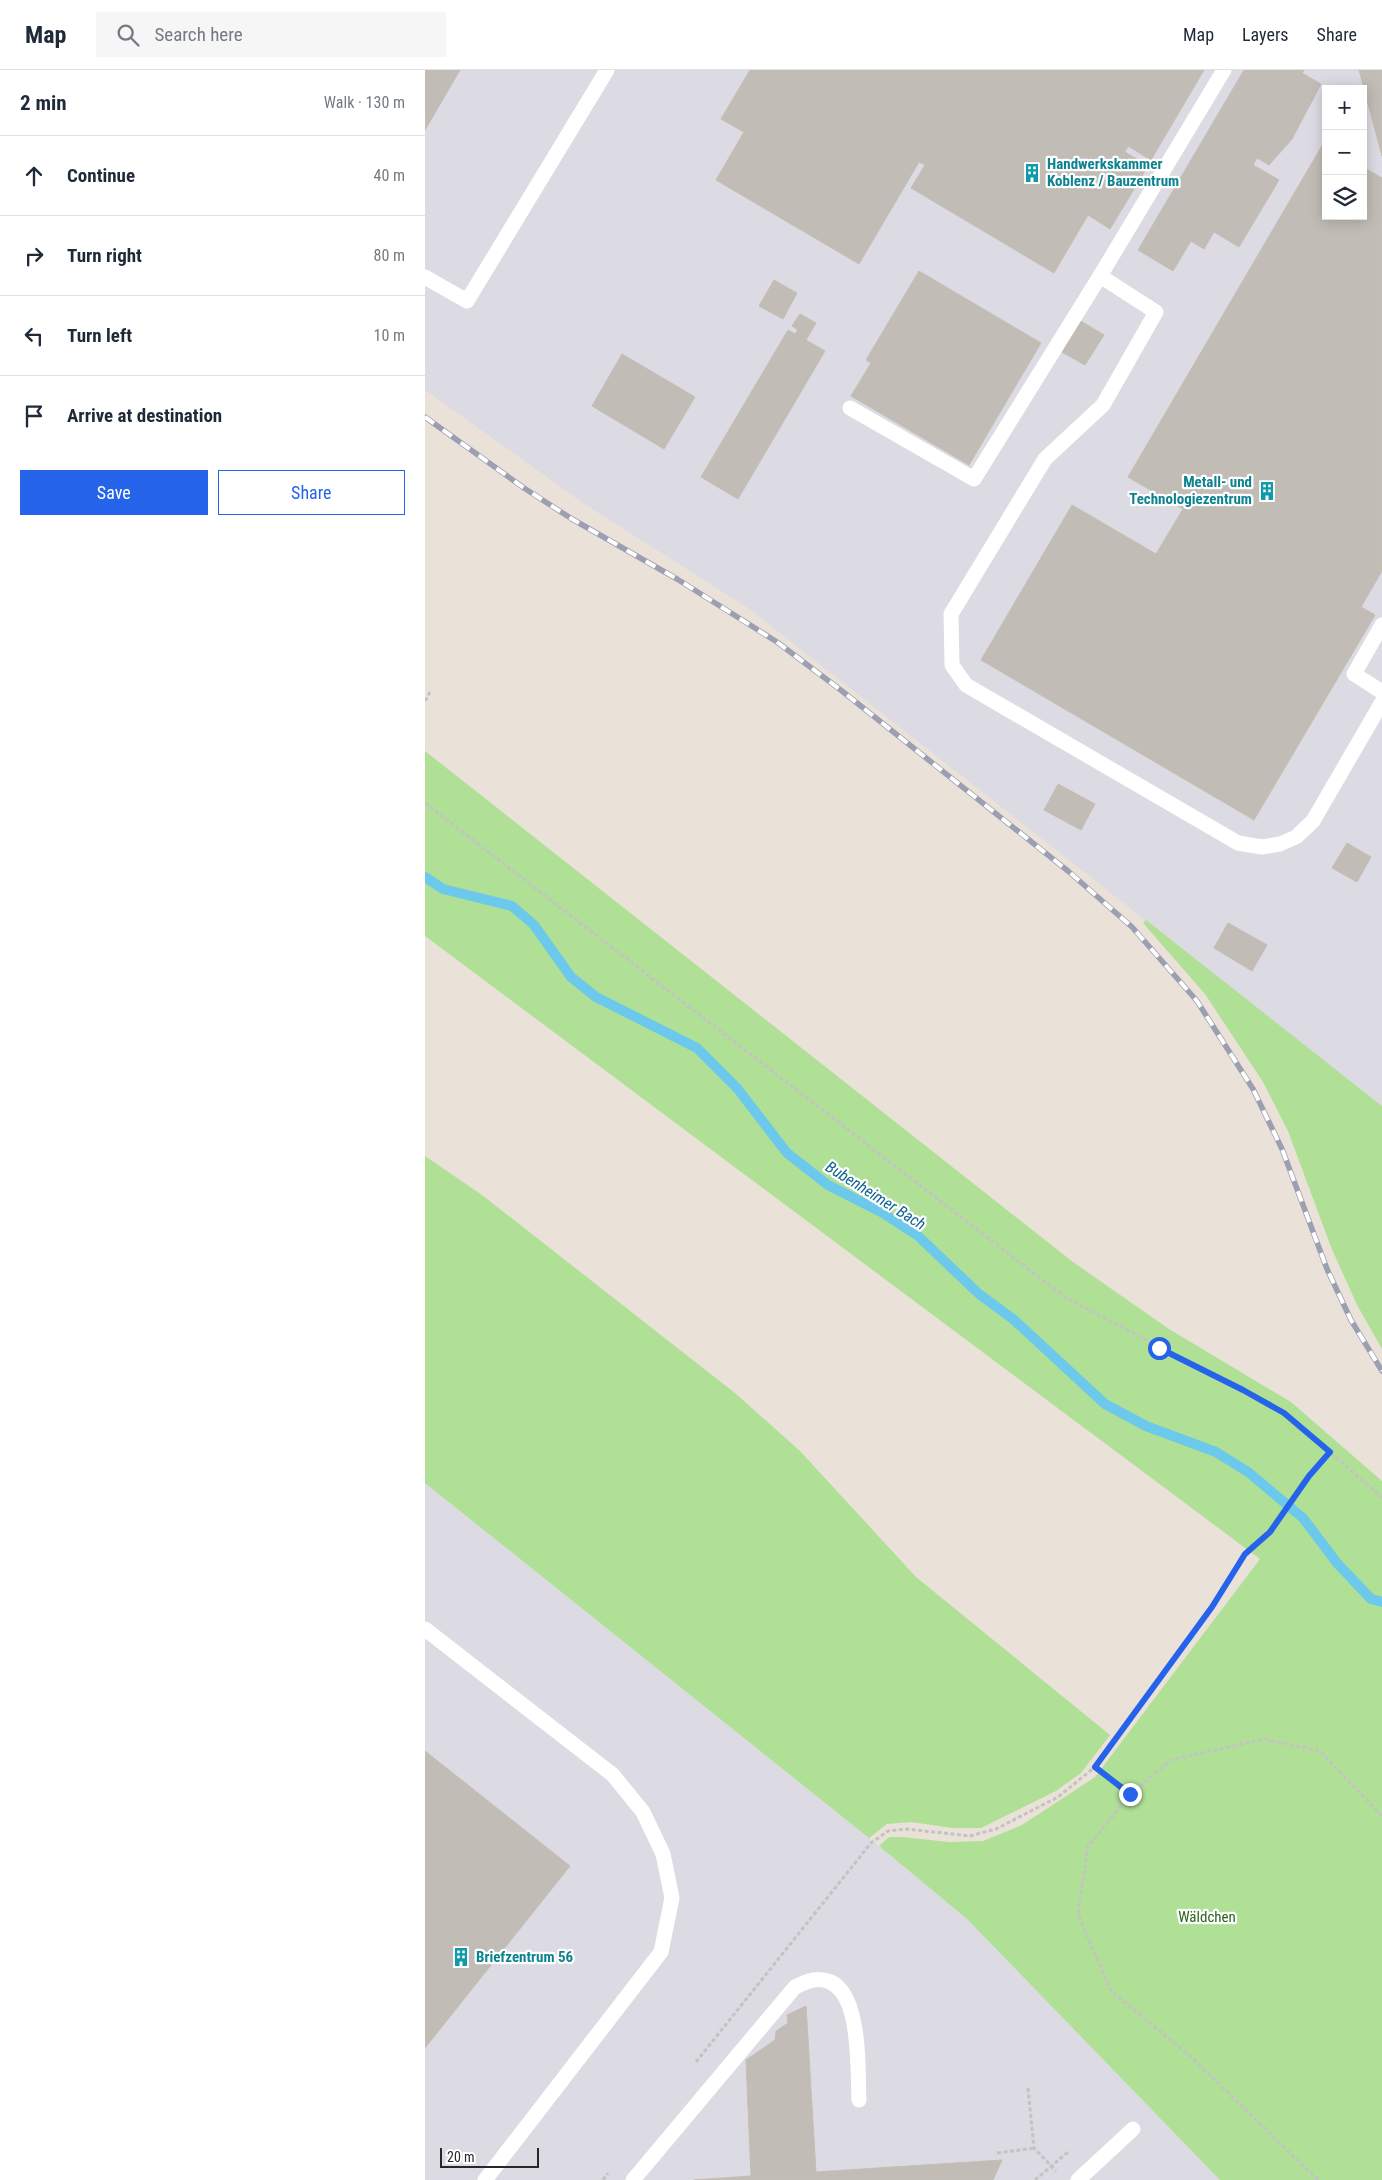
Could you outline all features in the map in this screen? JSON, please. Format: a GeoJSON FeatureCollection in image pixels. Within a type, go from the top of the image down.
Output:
{"type":"FeatureCollection","features":[{"type":"Feature","properties":{"kind":"lane"},"geometry":{"type":"LineString","coordinates":[[425,277],[467,301],[607,70]]}},
{"type":"Feature","properties":{"kind":"lane"},"geometry":{"type":"LineString","coordinates":[[850,408],[974,479],[1100,276],[1224,70]]}},
{"type":"Feature","properties":{"kind":"lane"},"geometry":{"type":"LineString","coordinates":[[1100,276],[1156,312],[1103,405],[1045,458],[951,614],[953,665],[966,685],[1238,843],[1262,847],[1280,844],[1296,837],[1313,821],[1382,702]]}},
{"type":"Feature","properties":{"kind":"lane"},"geometry":{"type":"LineString","coordinates":[[1382,625],[1353,674],[1382,692]]}},
{"type":"Feature","properties":{"kind":"lane"},"geometry":{"type":"LineString","coordinates":[[425,1628],[613,1775],[643,1812],[663,1854],[672,1898],[661,1952],[485,2180]]}},
{"type":"Feature","properties":{"kind":"lane"},"geometry":{"type":"LineString","coordinates":[[633,2180],[795,1987],[814,1980],[829,1982],[846,1995],[855,2021],[859,2100]]}},
{"type":"Feature","properties":{"kind":"lane"},"geometry":{"type":"LineString","coordinates":[[1078,2180],[1133,2129]]}},
{"type":"Feature","properties":{"kind":"path"},"geometry":{"type":"LineString","coordinates":[[425,701],[430,692]]}},
{"type":"Feature","properties":{"kind":"path"},"geometry":{"type":"LineString","coordinates":[[425,803],[1066,1298],[1284,1413],[1382,1498]]}},
{"type":"Feature","properties":{"kind":"path"},"geometry":{"type":"LineString","coordinates":[[694,2065],[871,1843],[888,1831],[907,1828],[970,1836],[996,1829],[1058,1797],[1095,1767],[1212,1607],[1245,1554],[1270,1532],[1309,1476],[1330,1452]]}},
{"type":"Feature","properties":{"kind":"path"},"geometry":{"type":"LineString","coordinates":[[1318,2180],[1190,2056],[1111,1991],[1078,1914],[1089,1846],[1130,1794],[1171,1760],[1264,1739],[1320,1751],[1382,1816]]}},
{"type":"Feature","properties":{"kind":"path"},"geometry":{"type":"LineString","coordinates":[[1095,1767],[1130,1794]]}},
{"type":"Feature","properties":{"kind":"path"},"geometry":{"type":"LineString","coordinates":[[1028,2088],[1034,2148],[1058,2173]]}},
{"type":"Feature","properties":{"kind":"path"},"geometry":{"type":"LineString","coordinates":[[997,2153],[1034,2148]]}},
{"type":"Feature","properties":{"kind":"path"},"geometry":{"type":"LineString","coordinates":[[603,2180],[609,2172]]}},
{"type":"Feature","properties":{"kind":"shaded area"},"geometry":{"type":"Polygon","coordinates":[[[425,70],[1382,70],[1382,1106],[748,608],[583,503],[425,390],[425,70]]]}},
{"type":"Feature","properties":{"kind":"shaded area"},"geometry":{"type":"Polygon","coordinates":[[[425,1483],[869,1838],[967,1919],[1220,2180],[425,2180],[425,1483]]]}},
{"type":"Feature","properties":{"kind":"green space","name":"Wäldchen"},"geometry":{"type":"Polygon","coordinates":[[[425,751],[1073,1262],[1169,1329],[1291,1402],[1382,1481],[1382,2180],[1220,2180],[967,1919],[879,1846],[889,1837],[949,1842],[983,1841],[1022,1825],[1095,1777],[1260,1559],[425,936],[425,751]]]}},
{"type":"Feature","properties":{"kind":"green space"},"geometry":{"type":"Polygon","coordinates":[[[1146,920],[1382,1106],[1382,1349],[1357,1305],[1331,1247],[1288,1131],[1263,1082],[1205,994],[1143,923],[1146,920]]]}},
{"type":"Feature","properties":{"kind":"green space"},"geometry":{"type":"Polygon","coordinates":[[[425,1156],[482,1195],[735,1393],[800,1451],[916,1577],[1110,1735],[1081,1773],[1056,1791],[981,1828],[952,1828],[911,1822],[887,1824],[869,1838],[425,1483],[425,1156]]]}},
{"type":"Feature","properties":{"kind":"building"},"geometry":{"type":"Polygon","coordinates":[[[425,70],[460,70],[425,130],[425,70]]]}},
{"type":"Feature","properties":{"kind":"building","name":"Handwerkskammer Koblenz / Bauzentrum"},"geometry":{"type":"Polygon","coordinates":[[[750,70],[1204,70],[1151,160],[1128,146],[1125,152],[1148,166],[1110,229],[1088,215],[1054,273],[911,188],[925,165],[919,162],[859,264],[716,180],[744,132],[721,119],[750,70]]]}},
{"type":"Feature","properties":{"kind":"building"},"geometry":{"type":"Polygon","coordinates":[[[1244,70],[1304,70],[1302,73],[1321,84],[1292,139],[1269,165],[1257,158],[1253,165],[1279,180],[1239,247],[1214,232],[1204,249],[1191,241],[1173,271],[1138,250],[1244,70]]]}},
{"type":"Feature","properties":{"kind":"building"},"geometry":{"type":"Polygon","coordinates":[[[1359,70],[1382,70],[1382,156],[1367,100],[1367,85],[1363,85],[1359,70]]]}},
{"type":"Feature","properties":{"kind":"building","name":"Metall- und Technologiezentrum"},"geometry":{"type":"Polygon","coordinates":[[[1322,146],[1322,220],[1367,220],[1367,169],[1382,178],[1382,571],[1361,607],[1375,615],[1254,820],[981,660],[1072,505],[1156,554],[1183,509],[1128,477],[1322,146]]]}},
{"type":"Feature","properties":{"kind":"building"},"geometry":{"type":"Polygon","coordinates":[[[919,271],[1041,343],[969,465],[851,396],[871,363],[866,360],[919,271]]]}},
{"type":"Feature","properties":{"kind":"building"},"geometry":{"type":"Polygon","coordinates":[[[774,280],[797,293],[783,319],[759,306],[774,280]]]}},
{"type":"Feature","properties":{"kind":"building"},"geometry":{"type":"Polygon","coordinates":[[[800,314],[816,323],[806,340],[825,351],[738,499],[701,477],[788,330],[795,334],[798,330],[792,326],[800,314]]]}},
{"type":"Feature","properties":{"kind":"building"},"geometry":{"type":"Polygon","coordinates":[[[1079,320],[1104,335],[1085,365],[1060,351],[1079,320]]]}},
{"type":"Feature","properties":{"kind":"building"},"geometry":{"type":"Polygon","coordinates":[[[622,354],[695,397],[664,449],[592,406],[622,354]]]}},
{"type":"Feature","properties":{"kind":"building"},"geometry":{"type":"Polygon","coordinates":[[[1058,784],[1095,804],[1081,830],[1044,810],[1058,784]]]}},
{"type":"Feature","properties":{"kind":"building"},"geometry":{"type":"Polygon","coordinates":[[[1347,843],[1371,857],[1357,882],[1332,868],[1347,843]]]}},
{"type":"Feature","properties":{"kind":"building"},"geometry":{"type":"Polygon","coordinates":[[[1228,923],[1267,945],[1252,971],[1214,948],[1228,923]]]}},
{"type":"Feature","properties":{"kind":"building","name":"Briefzentrum 56"},"geometry":{"type":"Polygon","coordinates":[[[425,1751],[570,1866],[425,2048],[425,1751]]]}},
{"type":"Feature","properties":{"kind":"building"},"geometry":{"type":"Polygon","coordinates":[[[806,2006],[816,2172],[1002,2160],[993,2180],[694,2180],[751,2176],[746,2060],[775,2040],[776,2031],[788,2023],[787,2015],[806,2006]]]}},
{"type":"Feature","properties":{"kind":"waterway","name":"Bubenheimer Bach"},"geometry":{"type":"LineString","coordinates":[[425,877],[443,889],[512,906],[534,925],[571,977],[596,997],[697,1048],[737,1088],[787,1153],[828,1185],[883,1213],[917,1235],[979,1294],[1013,1319],[1105,1404],[1146,1426],[1216,1452],[1248,1472],[1303,1518],[1337,1563],[1371,1599],[1382,1602]]}},
{"type":"Feature","properties":{"kind":"railway"},"geometry":{"type":"LineString","coordinates":[[425,417],[524,488],[572,519],[677,579],[777,642],[842,691],[1068,871],[1132,927],[1197,1001],[1253,1089],[1282,1149],[1327,1269],[1351,1320],[1382,1371]]}},
{"type":"Feature","properties":{"kind":"place","name":"Handwerkskammer Koblenz / Bauzentrum"},"geometry":{"type":"Point","coordinates":[1032,173]}},
{"type":"Feature","properties":{"kind":"place","name":"Metall- und Technologiezentrum"},"geometry":{"type":"Point","coordinates":[1267,491]}},
{"type":"Feature","properties":{"kind":"place","name":"Briefzentrum 56"},"geometry":{"type":"Point","coordinates":[461,1957]}},
{"type":"Feature","properties":{"kind":"route"},"geometry":{"type":"LineString","coordinates":[[1130,1794],[1095,1767],[1212,1607],[1245,1554],[1270,1532],[1309,1476],[1330,1452],[1284,1413],[1159,1348]]}}]}
